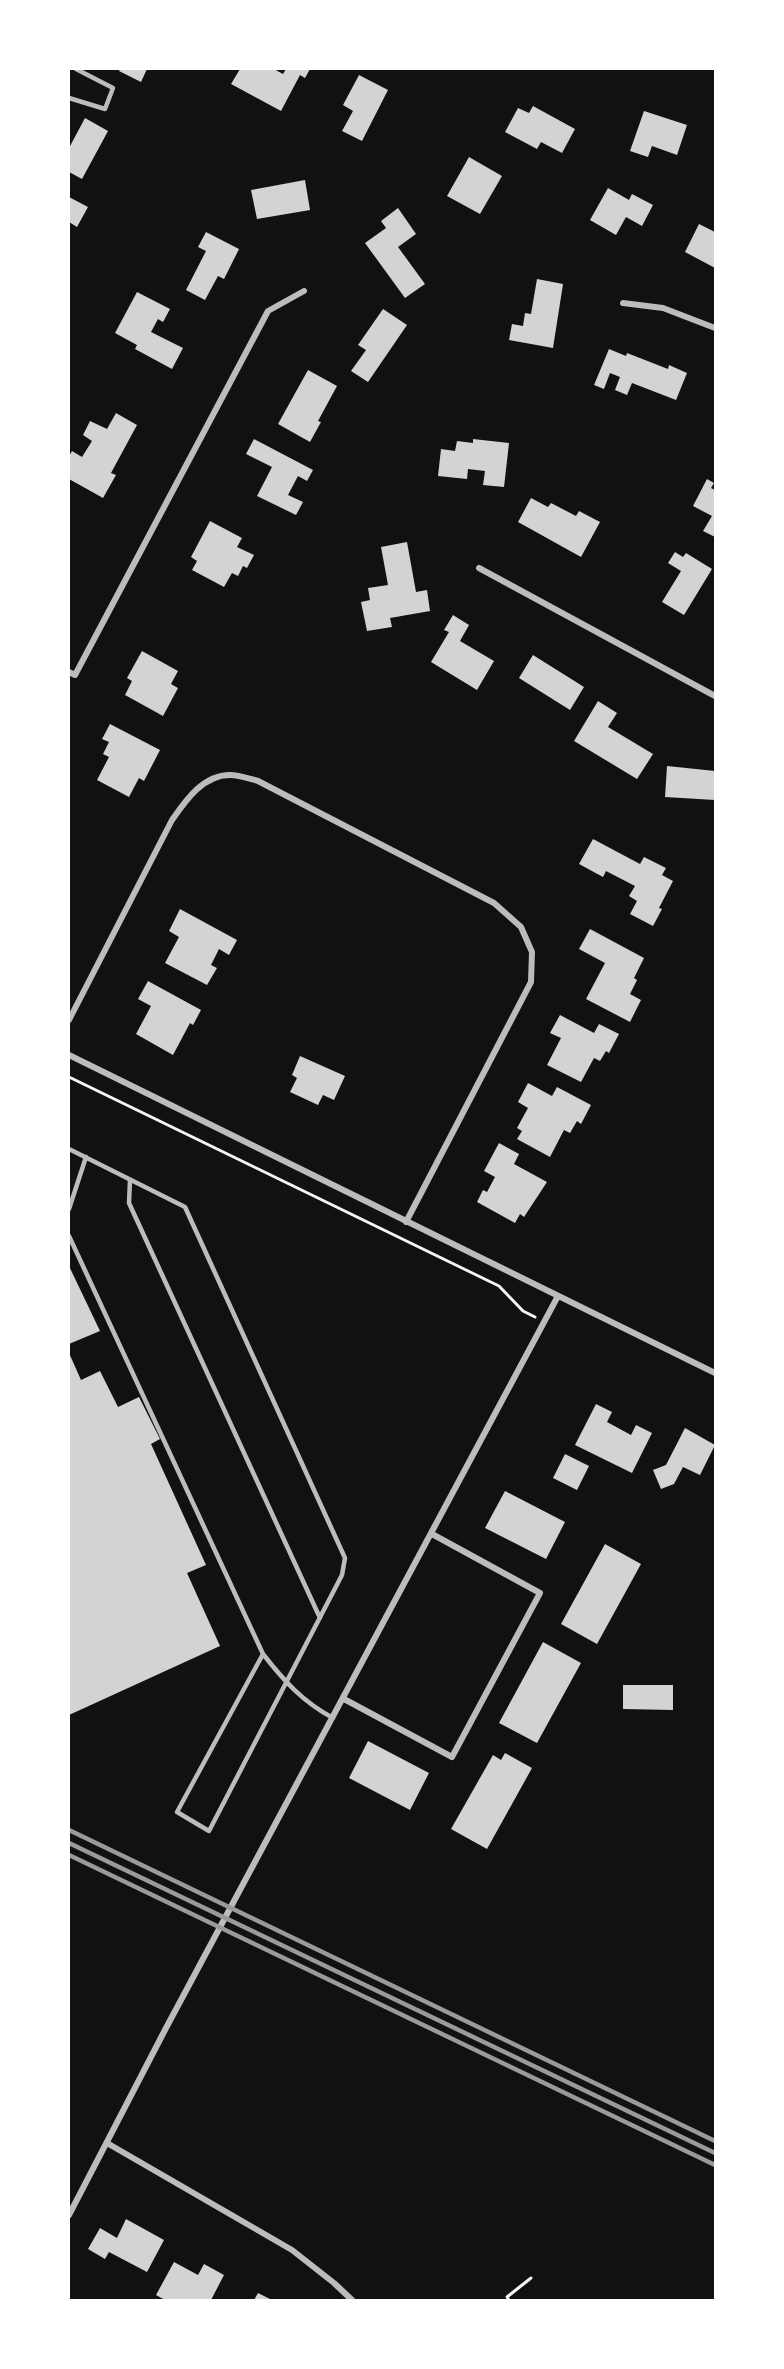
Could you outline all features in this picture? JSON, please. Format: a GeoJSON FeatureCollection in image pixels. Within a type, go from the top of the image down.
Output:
{"type":"FeatureCollection","features":[{"type":"Feature","properties":{"kind":"street"},"geometry":{"type":"LineString","coordinates":[[69,672],[75,675],[268,311],[304,291]]}},
{"type":"Feature","properties":{"kind":"street"},"geometry":{"type":"LineString","coordinates":[[623,303],[663,308],[715,328]]}},
{"type":"Feature","properties":{"kind":"street"},"geometry":{"type":"LineString","coordinates":[[478,568],[715,696]]}},
{"type":"Feature","properties":{"kind":"street"},"geometry":{"type":"LineString","coordinates":[[69,1020],[172,820],[188,796],[211,779],[230,775],[258,781],[494,903],[521,927],[532,952],[531,982],[406,1222]]}},
{"type":"Feature","properties":{"kind":"street"},"geometry":{"type":"LineString","coordinates":[[69,1055],[715,1373]]}},
{"type":"Feature","properties":{"kind":"street"},"geometry":{"type":"LineString","coordinates":[[69,2215],[166,2028],[558,1296]]}},
{"type":"Feature","properties":{"kind":"street"},"geometry":{"type":"LineString","coordinates":[[344,1699],[452,1757],[502,1665],[540,1593],[432,1534]]}},
{"type":"Feature","properties":{"kind":"street"},"geometry":{"type":"LineString","coordinates":[[107,2143],[292,2250],[352,2300]]}},
{"type":"Feature","properties":{"kind":"lane"},"geometry":{"type":"LineString","coordinates":[[69,98],[105,110],[113,88],[76,69]]}},
{"type":"Feature","properties":{"kind":"lane"},"geometry":{"type":"LineString","coordinates":[[69,1149],[185,1208],[345,1558],[342,1575],[210,1831],[177,1812],[263,1654]]}},
{"type":"Feature","properties":{"kind":"lane"},"geometry":{"type":"LineString","coordinates":[[69,1209],[86,1157]]}},
{"type":"Feature","properties":{"kind":"lane"},"geometry":{"type":"LineString","coordinates":[[130,1180],[129,1203],[320,1618]]}},
{"type":"Feature","properties":{"kind":"lane"},"geometry":{"type":"LineString","coordinates":[[69,1236],[263,1654],[286,1683],[311,1706],[333,1718]]}},
{"type":"Feature","properties":{"kind":"path"},"geometry":{"type":"LineString","coordinates":[[69,1077],[499,1286],[523,1311],[545,1322]]}},
{"type":"Feature","properties":{"kind":"path"},"geometry":{"type":"LineString","coordinates":[[509,2300],[507,2297],[531,2278]]}},
{"type":"Feature","properties":{"kind":"building"},"geometry":{"type":"Polygon","coordinates":[[[120,69],[147,69],[141,82],[119,71],[120,69]]]}},
{"type":"Feature","properties":{"kind":"building"},"geometry":{"type":"Polygon","coordinates":[[[240,69],[274,69],[283,74],[286,69],[310,69],[305,78],[300,75],[281,111],[231,84],[240,69]]]}},
{"type":"Feature","properties":{"kind":"building"},"geometry":{"type":"Polygon","coordinates":[[[359,75],[388,90],[362,141],[342,131],[353,111],[343,105],[359,75]]]}},
{"type":"Feature","properties":{"kind":"building"},"geometry":{"type":"Polygon","coordinates":[[[533,106],[575,129],[562,153],[541,142],[537,149],[505,132],[518,108],[529,113],[533,106]]]}},
{"type":"Feature","properties":{"kind":"building"},"geometry":{"type":"Polygon","coordinates":[[[644,111],[687,125],[677,155],[652,146],[648,157],[630,151],[644,111]]]}},
{"type":"Feature","properties":{"kind":"building"},"geometry":{"type":"Polygon","coordinates":[[[85,118],[108,131],[82,179],[69,172],[69,148],[85,118]]]}},
{"type":"Feature","properties":{"kind":"building"},"geometry":{"type":"Polygon","coordinates":[[[469,157],[502,176],[480,214],[447,196],[469,157]]]}},
{"type":"Feature","properties":{"kind":"building"},"geometry":{"type":"Polygon","coordinates":[[[305,180],[310,210],[257,219],[251,190],[305,180]]]}},
{"type":"Feature","properties":{"kind":"building"},"geometry":{"type":"Polygon","coordinates":[[[608,188],[629,200],[632,194],[653,205],[642,226],[626,217],[616,235],[590,220],[608,188]]]}},
{"type":"Feature","properties":{"kind":"building"},"geometry":{"type":"Polygon","coordinates":[[[69,197],[88,207],[77,227],[69,222],[69,197]]]}},
{"type":"Feature","properties":{"kind":"building"},"geometry":{"type":"Polygon","coordinates":[[[398,208],[416,234],[398,247],[425,284],[405,298],[365,243],[386,228],[381,221],[398,208]]]}},
{"type":"Feature","properties":{"kind":"building"},"geometry":{"type":"Polygon","coordinates":[[[699,224],[715,232],[715,268],[685,252],[699,224]]]}},
{"type":"Feature","properties":{"kind":"building"},"geometry":{"type":"Polygon","coordinates":[[[206,232],[239,249],[224,279],[218,276],[205,300],[186,290],[206,251],[198,247],[206,232]]]}},
{"type":"Feature","properties":{"kind":"building"},"geometry":{"type":"Polygon","coordinates":[[[537,279],[563,284],[553,348],[509,340],[512,324],[523,326],[525,313],[531,314],[537,279]]]}},
{"type":"Feature","properties":{"kind":"building"},"geometry":{"type":"Polygon","coordinates":[[[137,292],[170,309],[163,322],[158,319],[151,332],[183,348],[172,369],[135,349],[137,345],[115,333],[137,292]]]}},
{"type":"Feature","properties":{"kind":"building"},"geometry":{"type":"Polygon","coordinates":[[[383,309],[407,325],[368,382],[351,371],[366,350],[358,345],[383,309]]]}},
{"type":"Feature","properties":{"kind":"building"},"geometry":{"type":"Polygon","coordinates":[[[609,349],[626,356],[627,353],[668,369],[669,365],[687,373],[676,400],[632,383],[627,395],[615,390],[620,377],[610,373],[604,389],[594,385],[609,349]]]}},
{"type":"Feature","properties":{"kind":"building"},"geometry":{"type":"Polygon","coordinates":[[[308,370],[337,386],[318,421],[321,422],[310,442],[278,424],[308,370]]]}},
{"type":"Feature","properties":{"kind":"building"},"geometry":{"type":"Polygon","coordinates":[[[116,413],[137,425],[111,473],[116,475],[103,498],[69,479],[69,456],[72,451],[82,457],[92,441],[83,435],[90,421],[107,429],[116,413]]]}},
{"type":"Feature","properties":{"kind":"building"},"geometry":{"type":"Polygon","coordinates":[[[254,439],[313,470],[307,481],[298,476],[288,495],[303,502],[296,515],[257,496],[272,467],[246,454],[254,439]]]}},
{"type":"Feature","properties":{"kind":"building"},"geometry":{"type":"Polygon","coordinates":[[[473,439],[509,443],[504,487],[483,485],[485,471],[468,469],[467,479],[438,476],[441,449],[455,451],[457,441],[473,443],[473,439]]]}},
{"type":"Feature","properties":{"kind":"building"},"geometry":{"type":"Polygon","coordinates":[[[707,479],[714,483],[711,488],[715,490],[715,537],[703,531],[712,516],[693,506],[707,479]]]}},
{"type":"Feature","properties":{"kind":"building"},"geometry":{"type":"Polygon","coordinates":[[[531,498],[548,507],[551,503],[576,516],[579,511],[600,522],[581,557],[518,522],[531,498]]]}},
{"type":"Feature","properties":{"kind":"building"},"geometry":{"type":"Polygon","coordinates":[[[210,521],[242,538],[237,547],[254,555],[247,568],[243,566],[238,576],[232,573],[224,587],[192,570],[197,561],[191,557],[210,521]]]}},
{"type":"Feature","properties":{"kind":"building"},"geometry":{"type":"Polygon","coordinates":[[[407,542],[416,592],[427,590],[430,611],[390,618],[392,627],[367,631],[361,602],[370,600],[368,588],[388,585],[381,547],[407,542]]]}},
{"type":"Feature","properties":{"kind":"building"},"geometry":{"type":"Polygon","coordinates":[[[675,552],[683,557],[686,553],[712,569],[684,615],[662,602],[681,571],[668,563],[675,552]]]}},
{"type":"Feature","properties":{"kind":"building"},"geometry":{"type":"Polygon","coordinates":[[[453,615],[469,625],[460,641],[494,661],[477,690],[431,662],[449,632],[444,630],[453,615]]]}},
{"type":"Feature","properties":{"kind":"building"},"geometry":{"type":"Polygon","coordinates":[[[142,651],[178,671],[171,684],[178,688],[163,716],[125,695],[132,681],[127,678],[142,651]]]}},
{"type":"Feature","properties":{"kind":"building"},"geometry":{"type":"Polygon","coordinates":[[[533,655],[584,687],[570,710],[519,678],[533,655]]]}},
{"type":"Feature","properties":{"kind":"building"},"geometry":{"type":"Polygon","coordinates":[[[598,701],[617,713],[608,727],[653,754],[637,779],[574,741],[598,701]]]}},
{"type":"Feature","properties":{"kind":"building"},"geometry":{"type":"Polygon","coordinates":[[[110,724],[160,750],[144,781],[139,778],[129,797],[97,780],[109,757],[103,754],[109,742],[102,739],[110,724]]]}},
{"type":"Feature","properties":{"kind":"building"},"geometry":{"type":"Polygon","coordinates":[[[667,766],[715,771],[715,800],[665,797],[667,766]]]}},
{"type":"Feature","properties":{"kind":"building"},"geometry":{"type":"Polygon","coordinates":[[[593,839],[640,864],[644,857],[666,868],[662,875],[673,881],[659,908],[662,909],[653,926],[630,914],[637,901],[629,896],[635,886],[606,871],[603,877],[579,864],[593,839]]]}},
{"type":"Feature","properties":{"kind":"building"},"geometry":{"type":"Polygon","coordinates":[[[180,909],[237,940],[229,955],[219,949],[211,965],[217,968],[207,985],[165,963],[179,937],[169,931],[180,909]]]}},
{"type":"Feature","properties":{"kind":"building"},"geometry":{"type":"Polygon","coordinates":[[[590,929],[644,958],[634,978],[637,980],[630,994],[641,1000],[630,1022],[586,999],[605,963],[579,949],[590,929]]]}},
{"type":"Feature","properties":{"kind":"building"},"geometry":{"type":"Polygon","coordinates":[[[148,981],[201,1010],[193,1025],[190,1023],[173,1055],[136,1034],[151,1006],[138,999],[148,981]]]}},
{"type":"Feature","properties":{"kind":"building"},"geometry":{"type":"Polygon","coordinates":[[[560,1015],[594,1033],[599,1024],[619,1034],[609,1053],[606,1051],[600,1061],[594,1058],[581,1082],[547,1065],[561,1038],[550,1033],[560,1015]]]}},
{"type":"Feature","properties":{"kind":"building"},"geometry":{"type":"Polygon","coordinates":[[[300,1056],[345,1076],[334,1100],[323,1095],[318,1105],[290,1092],[297,1078],[292,1075],[300,1056]]]}},
{"type":"Feature","properties":{"kind":"building"},"geometry":{"type":"Polygon","coordinates":[[[528,1083],[552,1096],[557,1087],[591,1105],[581,1124],[577,1121],[570,1133],[564,1130],[550,1157],[517,1139],[522,1131],[517,1128],[528,1108],[518,1102],[528,1083]]]}},
{"type":"Feature","properties":{"kind":"building"},"geometry":{"type":"Polygon","coordinates":[[[499,1143],[519,1154],[514,1164],[547,1182],[524,1217],[520,1214],[515,1223],[477,1202],[483,1190],[487,1192],[495,1177],[484,1171],[499,1143]]]}},
{"type":"Feature","properties":{"kind":"building"},"geometry":{"type":"Polygon","coordinates":[[[69,1266],[100,1331],[69,1344],[69,1266]]]}},
{"type":"Feature","properties":{"kind":"building"},"geometry":{"type":"Polygon","coordinates":[[[69,1353],[81,1380],[100,1371],[118,1407],[139,1397],[160,1439],[151,1444],[206,1565],[187,1573],[220,1646],[69,1715],[69,1353]]]}},
{"type":"Feature","properties":{"kind":"building"},"geometry":{"type":"Polygon","coordinates":[[[596,1404],[612,1412],[607,1422],[631,1435],[636,1425],[652,1433],[632,1473],[575,1445],[596,1404]]]}},
{"type":"Feature","properties":{"kind":"building"},"geometry":{"type":"Polygon","coordinates":[[[685,1428],[715,1445],[700,1475],[683,1467],[674,1484],[661,1489],[653,1470],[666,1465],[685,1428]]]}},
{"type":"Feature","properties":{"kind":"building"},"geometry":{"type":"Polygon","coordinates":[[[565,1454],[589,1466],[577,1490],[553,1478],[565,1454]]]}},
{"type":"Feature","properties":{"kind":"building"},"geometry":{"type":"Polygon","coordinates":[[[505,1491],[565,1522],[546,1559],[485,1528],[505,1491]]]}},
{"type":"Feature","properties":{"kind":"building"},"geometry":{"type":"Polygon","coordinates":[[[605,1544],[641,1564],[597,1644],[561,1624],[605,1544]]]}},
{"type":"Feature","properties":{"kind":"building"},"geometry":{"type":"Polygon","coordinates":[[[543,1642],[581,1663],[537,1743],[499,1723],[543,1642]]]}},
{"type":"Feature","properties":{"kind":"building"},"geometry":{"type":"Polygon","coordinates":[[[623,1685],[673,1685],[673,1710],[623,1709],[623,1685]]]}},
{"type":"Feature","properties":{"kind":"building"},"geometry":{"type":"Polygon","coordinates":[[[368,1741],[429,1773],[410,1810],[349,1778],[368,1741]]]}},
{"type":"Feature","properties":{"kind":"building"},"geometry":{"type":"Polygon","coordinates":[[[505,1753],[532,1768],[487,1849],[451,1829],[493,1755],[501,1760],[505,1753]]]}},
{"type":"Feature","properties":{"kind":"building"},"geometry":{"type":"Polygon","coordinates":[[[126,2219],[164,2240],[147,2272],[109,2252],[105,2259],[88,2249],[100,2228],[117,2238],[126,2219]]]}},
{"type":"Feature","properties":{"kind":"building"},"geometry":{"type":"Polygon","coordinates":[[[174,2262],[198,2275],[204,2264],[224,2275],[211,2300],[165,2300],[156,2295],[174,2262]]]}},
{"type":"Feature","properties":{"kind":"building"},"geometry":{"type":"Polygon","coordinates":[[[258,2293],[272,2300],[254,2300],[258,2293]]]}},
{"type":"Feature","properties":{"kind":"railway"},"geometry":{"type":"LineString","coordinates":[[69,1830],[715,2141]]}},
{"type":"Feature","properties":{"kind":"railway"},"geometry":{"type":"LineString","coordinates":[[69,1843],[715,2153]]}},
{"type":"Feature","properties":{"kind":"railway"},"geometry":{"type":"LineString","coordinates":[[69,1855],[715,2165]]}}]}
